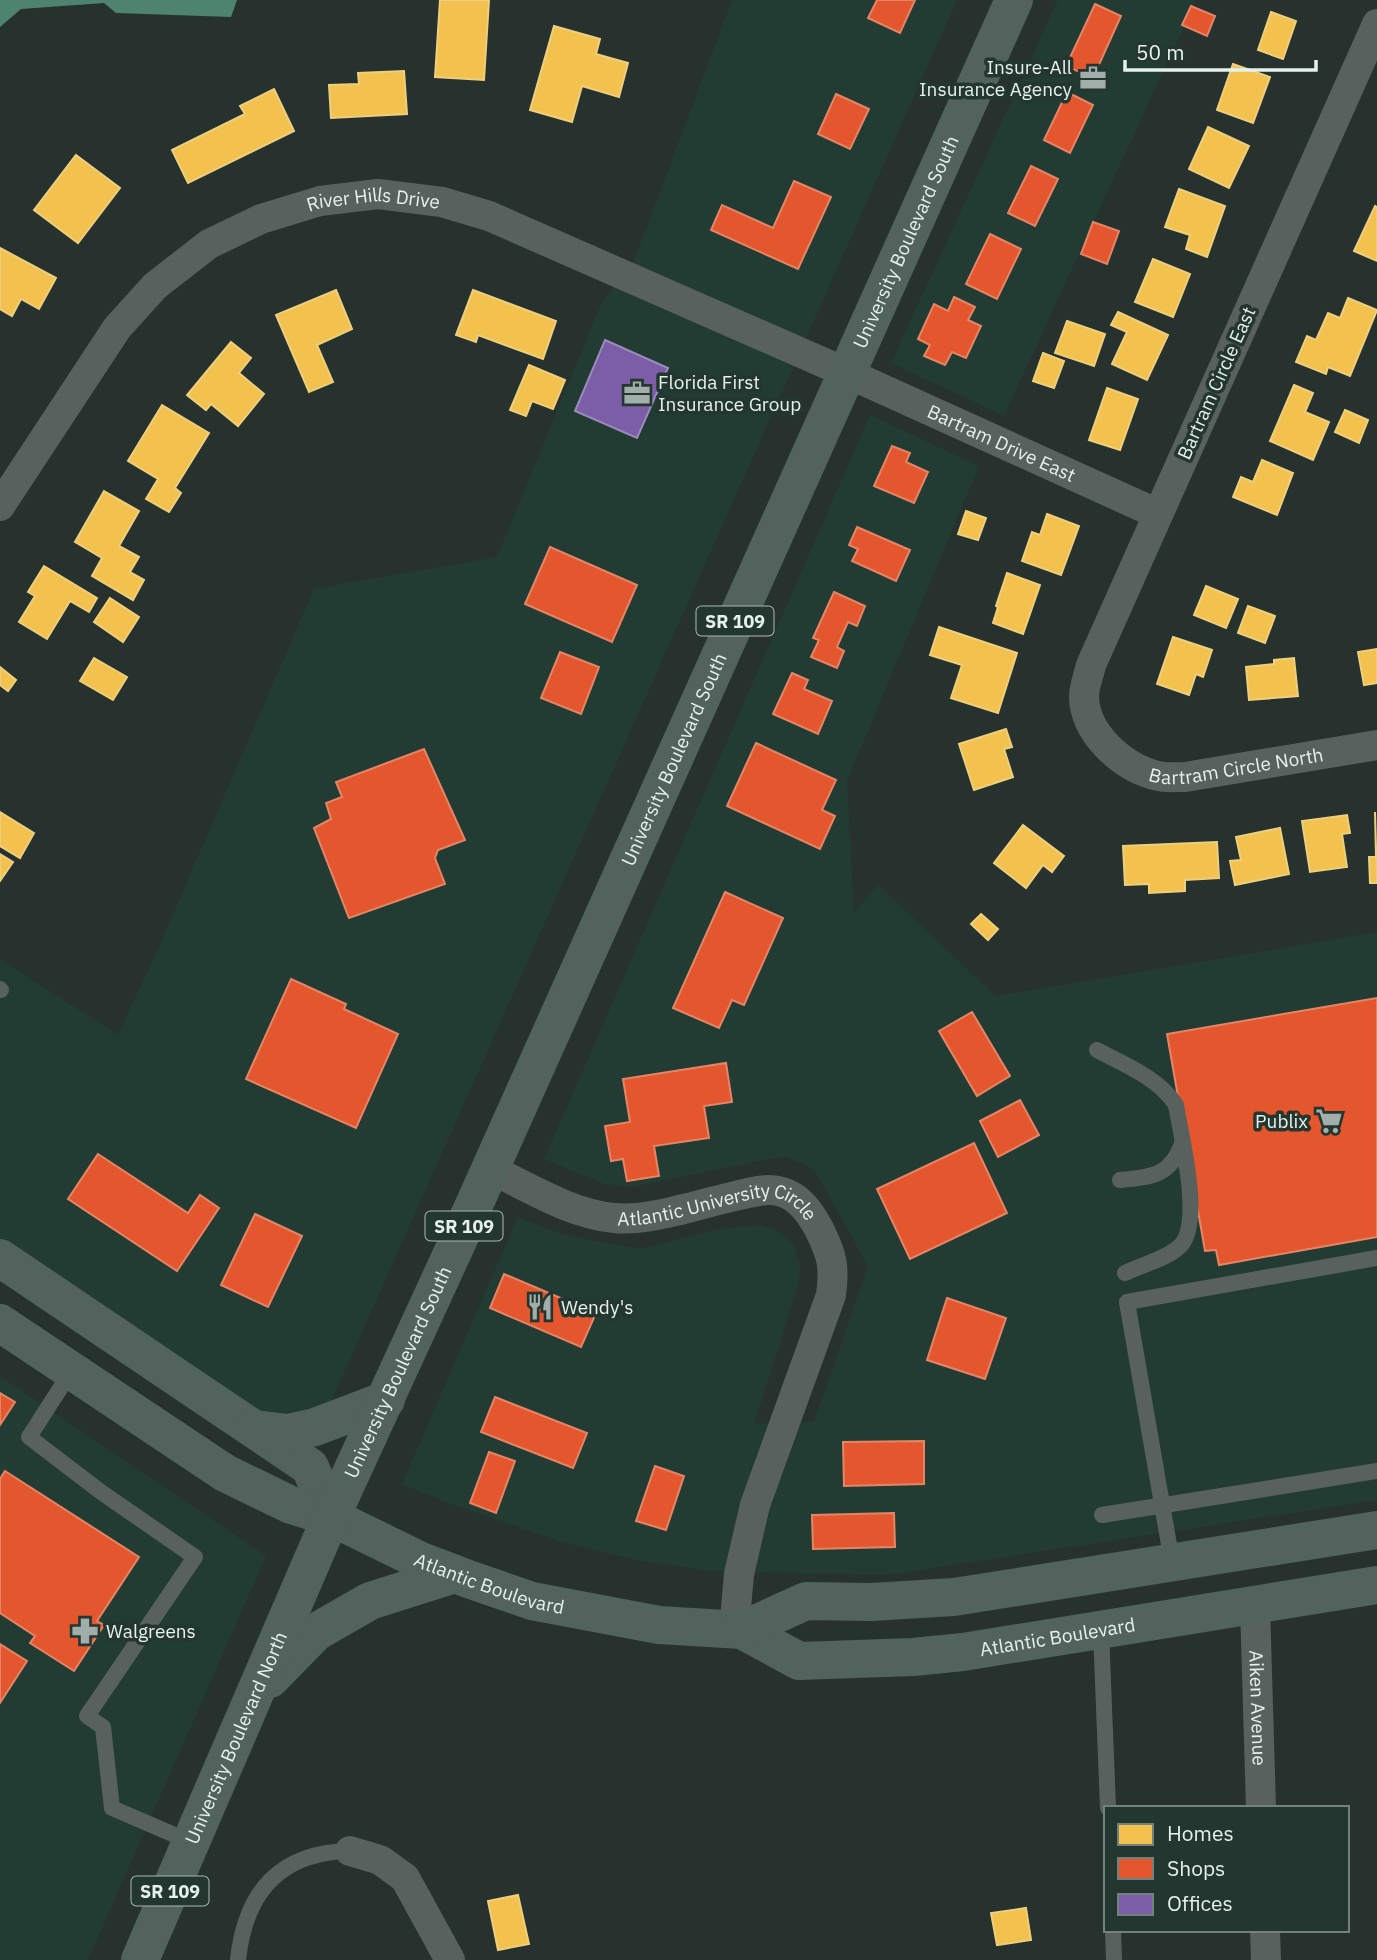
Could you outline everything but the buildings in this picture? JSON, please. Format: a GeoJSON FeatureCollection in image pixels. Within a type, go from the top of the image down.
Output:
{"type":"FeatureCollection","features":[{"type":"Feature","properties":{"kind":"main road","name":"University Boulevard South"},"geometry":{"type":"LineString","coordinates":[[331,1517],[386,1400],[1014,0]]}},
{"type":"Feature","properties":{"kind":"main road"},"geometry":{"type":"LineString","coordinates":[[0,1258],[310,1467],[331,1517]]}},
{"type":"Feature","properties":{"kind":"main road","name":"Atlantic Boulevard"},"geometry":{"type":"LineString","coordinates":[[0,1323],[225,1473],[291,1505],[331,1517],[421,1561],[533,1601],[659,1625],[738,1630],[799,1661],[913,1657],[963,1652],[1377,1585]]}},
{"type":"Feature","properties":{"kind":"main road"},"geometry":{"type":"LineString","coordinates":[[255,1429],[288,1433],[315,1427],[386,1400]]}},
{"type":"Feature","properties":{"kind":"main road","name":"University Boulevard North"},"geometry":{"type":"LineString","coordinates":[[140,1960],[331,1517]]}},
{"type":"Feature","properties":{"kind":"main road","name":"Atlantic Boulevard"},"geometry":{"type":"LineString","coordinates":[[738,1630],[806,1601],[871,1602],[954,1597],[1377,1530]]}},
{"type":"Feature","properties":{"kind":"main road"},"geometry":{"type":"LineString","coordinates":[[256,1692],[316,1632],[370,1601],[455,1574]]}},
{"type":"Feature","properties":{"kind":"street","name":"Bartram Circle East"},"geometry":{"type":"LineString","coordinates":[[1105,743],[1089,722],[1084,696],[1091,665],[1377,24]]}},
{"type":"Feature","properties":{"kind":"street","name":"River Hills Drive"},"geometry":{"type":"LineString","coordinates":[[0,506],[117,328],[155,286],[209,243],[261,219],[320,201],[378,194],[442,202],[489,216],[847,373]]}},
{"type":"Feature","properties":{"kind":"street","name":"Bartram Drive East"},"geometry":{"type":"LineString","coordinates":[[847,373],[1158,514]]}},
{"type":"Feature","properties":{"kind":"street","name":"Bartram Circle North"},"geometry":{"type":"LineString","coordinates":[[1105,743],[1136,767],[1158,776],[1185,777],[1377,745]]}},
{"type":"Feature","properties":{"kind":"street","name":"Atlantic University Circle"},"geometry":{"type":"LineString","coordinates":[[490,1169],[560,1202],[614,1219],[641,1218],[759,1191],[782,1192],[800,1202],[811,1214],[831,1252],[834,1273],[831,1295],[755,1505],[739,1574],[738,1630]]}},
{"type":"Feature","properties":{"kind":"street","name":"Aiken Avenue"},"geometry":{"type":"LineString","coordinates":[[1255,1606],[1261,1806]]}},
{"type":"Feature","properties":{"kind":"street"},"geometry":{"type":"LineString","coordinates":[[350,1851],[380,1860],[405,1878],[450,1960]]}},
{"type":"Feature","properties":{"kind":"street"},"geometry":{"type":"LineString","coordinates":[[1265,1932],[1266,1960]]}},
{"type":"Feature","properties":{"kind":"lane"},"geometry":{"type":"LineString","coordinates":[[1097,1050],[1167,1091],[1176,1105],[1192,1209],[1189,1231],[1180,1247],[1125,1273]]}},
{"type":"Feature","properties":{"kind":"lane"},"geometry":{"type":"LineString","coordinates":[[1120,1180],[1145,1178],[1164,1170],[1176,1160],[1182,1143]]}},
{"type":"Feature","properties":{"kind":"lane"},"geometry":{"type":"LineString","coordinates":[[1172,1562],[1127,1302],[1377,1258]]}},
{"type":"Feature","properties":{"kind":"lane"},"geometry":{"type":"LineString","coordinates":[[72,1370],[29,1437],[101,1492],[195,1557],[88,1716],[103,1727],[112,1808],[191,1842]]}},
{"type":"Feature","properties":{"kind":"lane"},"geometry":{"type":"LineString","coordinates":[[1102,1516],[1377,1471]]}},
{"type":"Feature","properties":{"kind":"lane"},"geometry":{"type":"LineString","coordinates":[[1101,1631],[1108,1806]]}},
{"type":"Feature","properties":{"kind":"lane"},"geometry":{"type":"LineString","coordinates":[[239,1960],[240,1938],[249,1911],[264,1884],[286,1866],[313,1855],[350,1851]]}},
{"type":"Feature","properties":{"kind":"lane"},"geometry":{"type":"LineString","coordinates":[[1113,1932],[1114,1960]]}},
{"type":"Feature","properties":{"kind":"shaded area"},"geometry":{"type":"Polygon","coordinates":[[[0,0],[237,0],[231,17],[116,13],[104,3],[21,9],[0,27],[0,0]]]}},
{"type":"Feature","properties":{"kind":"shaded area"},"geometry":{"type":"Polygon","coordinates":[[[732,0],[957,0],[313,1442],[235,1399],[0,1251],[0,959],[118,1035],[314,589],[497,557],[601,304],[635,258],[732,0]]]}},
{"type":"Feature","properties":{"kind":"shaded area"},"geometry":{"type":"Polygon","coordinates":[[[1058,0],[1196,0],[1004,416],[891,363],[1058,0]]]}},
{"type":"Feature","properties":{"kind":"shaded area"},"geometry":{"type":"Polygon","coordinates":[[[870,415],[979,466],[847,781],[854,913],[878,885],[996,996],[1377,932],[1377,1500],[887,1575],[711,1571],[636,1560],[562,1542],[402,1484],[518,1217],[563,1235],[641,1249],[719,1229],[762,1225],[779,1232],[794,1245],[800,1263],[799,1283],[754,1424],[814,1422],[868,1266],[814,1169],[784,1156],[631,1187],[604,1184],[544,1159],[870,415]]]}},
{"type":"Feature","properties":{"kind":"shaded area"},"geometry":{"type":"Polygon","coordinates":[[[0,1376],[266,1556],[88,1960],[0,1960],[0,1376]]]}},
{"type":"Feature","properties":{"kind":"place","name":"Insure-All Insurance Agency"},"geometry":{"type":"Point","coordinates":[1093,78]}},
{"type":"Feature","properties":{"kind":"place","name":"Florida First Insurance Group"},"geometry":{"type":"Point","coordinates":[637,393]}},
{"type":"Feature","properties":{"kind":"place","name":"Publix"},"geometry":{"type":"Point","coordinates":[1329,1121]}},
{"type":"Feature","properties":{"kind":"place","name":"Wendy's"},"geometry":{"type":"Point","coordinates":[540,1307]}},
{"type":"Feature","properties":{"kind":"place","name":"Walgreens"},"geometry":{"type":"Point","coordinates":[85,1631]}}]}
